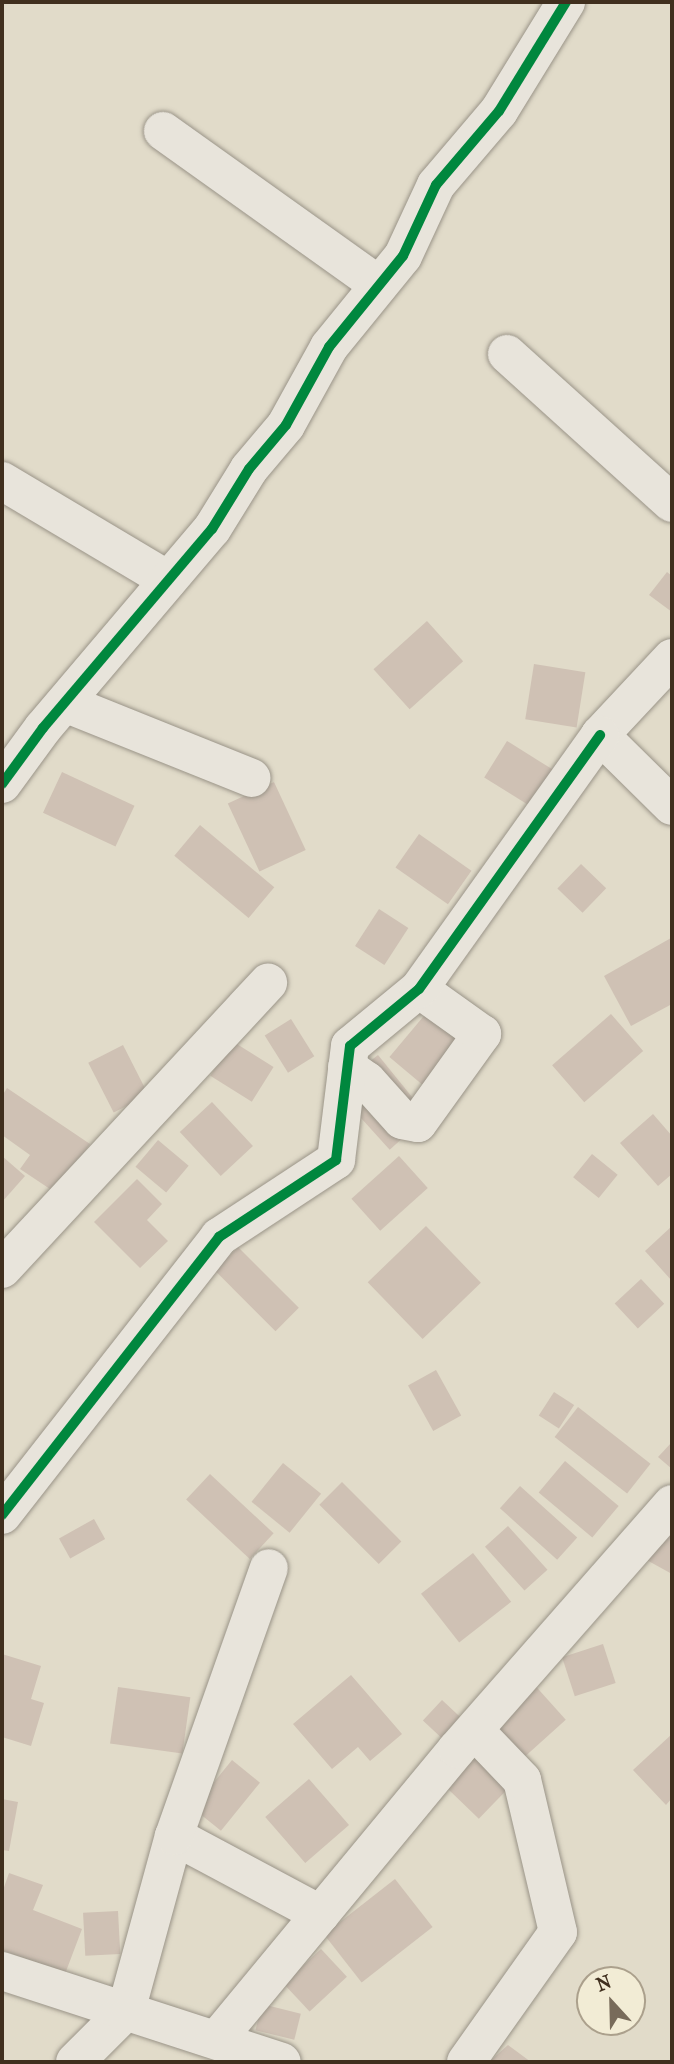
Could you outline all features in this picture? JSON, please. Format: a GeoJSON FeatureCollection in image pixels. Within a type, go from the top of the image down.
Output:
{"type":"FeatureCollection","features":[{"type":"Feature","properties":{"kind":"street"},"geometry":{"type":"LineString","coordinates":[[2,784],[65,703],[212,529],[249,469],[286,425],[330,347],[403,256],[436,185],[499,111],[566,2]]}},
{"type":"Feature","properties":{"kind":"street"},"geometry":{"type":"LineString","coordinates":[[163,131],[379,285]]}},
{"type":"Feature","properties":{"kind":"street"},"geometry":{"type":"LineString","coordinates":[[507,354],[672,503]]}},
{"type":"Feature","properties":{"kind":"street"},"geometry":{"type":"LineString","coordinates":[[2,481],[168,580]]}},
{"type":"Feature","properties":{"kind":"street"},"geometry":{"type":"LineString","coordinates":[[2,1515],[219,1237],[335,1160],[350,1046],[419,989],[600,735],[672,658]]}},
{"type":"Feature","properties":{"kind":"street"},"geometry":{"type":"LineString","coordinates":[[65,703],[252,778]]}},
{"type":"Feature","properties":{"kind":"street"},"geometry":{"type":"LineString","coordinates":[[600,735],[672,806]]}},
{"type":"Feature","properties":{"kind":"street"},"geometry":{"type":"LineString","coordinates":[[2,1269],[268,984]]}},
{"type":"Feature","properties":{"kind":"street"},"geometry":{"type":"LineString","coordinates":[[347,1067],[367,1081],[402,1120],[418,1123],[482,1034],[419,989]]}},
{"type":"Feature","properties":{"kind":"street"},"geometry":{"type":"LineString","coordinates":[[217,2039],[474,1730],[672,1504]]}},
{"type":"Feature","properties":{"kind":"street"},"geometry":{"type":"LineString","coordinates":[[75,2062],[127,2011],[173,1836],[269,1568]]}},
{"type":"Feature","properties":{"kind":"street"},"geometry":{"type":"LineString","coordinates":[[466,2062],[558,1932],[522,1780],[474,1730]]}},
{"type":"Feature","properties":{"kind":"street"},"geometry":{"type":"LineString","coordinates":[[173,1836],[320,1914]]}},
{"type":"Feature","properties":{"kind":"street"},"geometry":{"type":"LineString","coordinates":[[2,1971],[282,2062]]}},
{"type":"Feature","properties":{"kind":"building"},"geometry":{"type":"Polygon","coordinates":[[[667,572],[672,576],[672,612],[649,595],[667,572]]]}},
{"type":"Feature","properties":{"kind":"building"},"geometry":{"type":"Polygon","coordinates":[[[427,621],[463,661],[410,709],[373,669],[427,621]]]}},
{"type":"Feature","properties":{"kind":"building"},"geometry":{"type":"Polygon","coordinates":[[[534,664],[585,672],[577,727],[525,719],[534,664]]]}},
{"type":"Feature","properties":{"kind":"building"},"geometry":{"type":"Polygon","coordinates":[[[507,741],[553,770],[530,806],[484,777],[507,741]]]}},
{"type":"Feature","properties":{"kind":"building"},"geometry":{"type":"Polygon","coordinates":[[[62,772],[135,806],[115,847],[43,813],[62,772]]]}},
{"type":"Feature","properties":{"kind":"building"},"geometry":{"type":"Polygon","coordinates":[[[274,782],[306,850],[259,872],[228,804],[274,782]]]}},
{"type":"Feature","properties":{"kind":"building"},"geometry":{"type":"Polygon","coordinates":[[[200,825],[274,887],[249,918],[174,856],[200,825]]]}},
{"type":"Feature","properties":{"kind":"building"},"geometry":{"type":"Polygon","coordinates":[[[419,834],[471,871],[448,904],[395,868],[419,834]]]}},
{"type":"Feature","properties":{"kind":"building"},"geometry":{"type":"Polygon","coordinates":[[[581,864],[606,888],[583,913],[557,888],[581,864]]]}},
{"type":"Feature","properties":{"kind":"building"},"geometry":{"type":"Polygon","coordinates":[[[379,909],[408,928],[384,965],[355,946],[379,909]]]}},
{"type":"Feature","properties":{"kind":"building"},"geometry":{"type":"Polygon","coordinates":[[[671,938],[672,1004],[631,1026],[604,976],[671,938]]]}},
{"type":"Feature","properties":{"kind":"building"},"geometry":{"type":"Polygon","coordinates":[[[428,1011],[464,1041],[425,1087],[389,1057],[428,1011]]]}},
{"type":"Feature","properties":{"kind":"building"},"geometry":{"type":"Polygon","coordinates":[[[611,1014],[643,1051],[584,1102],[552,1065],[611,1014]]]}},
{"type":"Feature","properties":{"kind":"building"},"geometry":{"type":"Polygon","coordinates":[[[291,1019],[314,1056],[288,1073],[265,1035],[291,1019]]]}},
{"type":"Feature","properties":{"kind":"building"},"geometry":{"type":"Polygon","coordinates":[[[232,1041],[274,1067],[252,1102],[210,1076],[232,1041]]]}},
{"type":"Feature","properties":{"kind":"building"},"geometry":{"type":"Polygon","coordinates":[[[123,1045],[148,1095],[114,1113],[88,1063],[123,1045]]]}},
{"type":"Feature","properties":{"kind":"building"},"geometry":{"type":"Polygon","coordinates":[[[378,1055],[419,1106],[402,1119],[361,1069],[378,1055]]]}},
{"type":"Feature","properties":{"kind":"building"},"geometry":{"type":"Polygon","coordinates":[[[369,1085],[410,1131],[390,1150],[348,1104],[369,1085]]]}},
{"type":"Feature","properties":{"kind":"building"},"geometry":{"type":"Polygon","coordinates":[[[7,1088],[90,1144],[56,1193],[20,1169],[30,1155],[2,1135],[2,1096],[7,1088]]]}},
{"type":"Feature","properties":{"kind":"building"},"geometry":{"type":"Polygon","coordinates":[[[212,1102],[253,1146],[221,1176],[180,1132],[212,1102]]]}},
{"type":"Feature","properties":{"kind":"building"},"geometry":{"type":"Polygon","coordinates":[[[653,1114],[672,1136],[672,1174],[658,1186],[620,1143],[653,1114]]]}},
{"type":"Feature","properties":{"kind":"building"},"geometry":{"type":"Polygon","coordinates":[[[158,1140],[189,1166],[166,1193],[136,1167],[158,1140]]]}},
{"type":"Feature","properties":{"kind":"building"},"geometry":{"type":"Polygon","coordinates":[[[592,1154],[618,1175],[599,1198],[573,1177],[592,1154]]]}},
{"type":"Feature","properties":{"kind":"building"},"geometry":{"type":"Polygon","coordinates":[[[2,1156],[25,1176],[2,1202],[2,1156]]]}},
{"type":"Feature","properties":{"kind":"building"},"geometry":{"type":"Polygon","coordinates":[[[399,1156],[428,1188],[380,1231],[351,1199],[399,1156]]]}},
{"type":"Feature","properties":{"kind":"building"},"geometry":{"type":"Polygon","coordinates":[[[137,1179],[162,1204],[147,1220],[168,1241],[140,1268],[94,1222],[137,1179]]]}},
{"type":"Feature","properties":{"kind":"building"},"geometry":{"type":"Polygon","coordinates":[[[426,1226],[481,1283],[423,1339],[368,1282],[426,1226]]]}},
{"type":"Feature","properties":{"kind":"building"},"geometry":{"type":"Polygon","coordinates":[[[672,1226],[672,1281],[645,1251],[672,1226]]]}},
{"type":"Feature","properties":{"kind":"building"},"geometry":{"type":"Polygon","coordinates":[[[238,1247],[299,1308],[275,1331],[215,1270],[238,1247]]]}},
{"type":"Feature","properties":{"kind":"building"},"geometry":{"type":"Polygon","coordinates":[[[641,1279],[664,1304],[638,1328],[615,1304],[641,1279]]]}},
{"type":"Feature","properties":{"kind":"building"},"geometry":{"type":"Polygon","coordinates":[[[436,1370],[461,1415],[433,1431],[408,1386],[436,1370]]]}},
{"type":"Feature","properties":{"kind":"building"},"geometry":{"type":"Polygon","coordinates":[[[554,1392],[574,1405],[559,1429],[539,1415],[554,1392]]]}},
{"type":"Feature","properties":{"kind":"building"},"geometry":{"type":"Polygon","coordinates":[[[578,1407],[650,1464],[627,1494],[555,1437],[578,1407]]]}},
{"type":"Feature","properties":{"kind":"building"},"geometry":{"type":"Polygon","coordinates":[[[672,1442],[672,1469],[658,1457],[672,1442]]]}},
{"type":"Feature","properties":{"kind":"building"},"geometry":{"type":"Polygon","coordinates":[[[565,1461],[619,1506],[592,1537],[539,1492],[565,1461]]]}},
{"type":"Feature","properties":{"kind":"building"},"geometry":{"type":"Polygon","coordinates":[[[283,1463],[321,1494],[290,1533],[252,1502],[283,1463]]]}},
{"type":"Feature","properties":{"kind":"building"},"geometry":{"type":"Polygon","coordinates":[[[210,1474],[274,1533],[250,1559],[186,1500],[210,1474]]]}},
{"type":"Feature","properties":{"kind":"building"},"geometry":{"type":"Polygon","coordinates":[[[342,1482],[401,1541],[379,1564],[319,1505],[342,1482]]]}},
{"type":"Feature","properties":{"kind":"building"},"geometry":{"type":"Polygon","coordinates":[[[520,1486],[577,1538],[557,1560],[500,1508],[520,1486]]]}},
{"type":"Feature","properties":{"kind":"building"},"geometry":{"type":"Polygon","coordinates":[[[94,1519],[105,1539],[70,1559],[59,1538],[94,1519]]]}},
{"type":"Feature","properties":{"kind":"building"},"geometry":{"type":"Polygon","coordinates":[[[672,1525],[672,1574],[643,1558],[672,1525]]]}},
{"type":"Feature","properties":{"kind":"building"},"geometry":{"type":"Polygon","coordinates":[[[508,1526],[547,1570],[524,1591],[485,1547],[508,1526]]]}},
{"type":"Feature","properties":{"kind":"building"},"geometry":{"type":"Polygon","coordinates":[[[473,1553],[511,1602],[459,1642],[421,1594],[473,1553]]]}},
{"type":"Feature","properties":{"kind":"building"},"geometry":{"type":"Polygon","coordinates":[[[603,1644],[616,1683],[575,1696],[562,1657],[603,1644]]]}},
{"type":"Feature","properties":{"kind":"building"},"geometry":{"type":"Polygon","coordinates":[[[2,1654],[41,1666],[31,1699],[44,1703],[31,1746],[2,1737],[2,1654]]]}},
{"type":"Feature","properties":{"kind":"building"},"geometry":{"type":"Polygon","coordinates":[[[351,1675],[402,1734],[370,1761],[358,1747],[332,1769],[293,1724],[351,1675]]]}},
{"type":"Feature","properties":{"kind":"building"},"geometry":{"type":"Polygon","coordinates":[[[531,1681],[566,1720],[515,1765],[480,1727],[531,1681]]]}},
{"type":"Feature","properties":{"kind":"building"},"geometry":{"type":"Polygon","coordinates":[[[118,1687],[190,1697],[182,1754],[110,1743],[118,1687]]]}},
{"type":"Feature","properties":{"kind":"building"},"geometry":{"type":"Polygon","coordinates":[[[442,1700],[461,1718],[442,1738],[423,1720],[442,1700]]]}},
{"type":"Feature","properties":{"kind":"building"},"geometry":{"type":"Polygon","coordinates":[[[672,1734],[672,1798],[666,1805],[633,1770],[672,1734]]]}},
{"type":"Feature","properties":{"kind":"building"},"geometry":{"type":"Polygon","coordinates":[[[479,1748],[514,1782],[479,1819],[444,1785],[479,1748]]]}},
{"type":"Feature","properties":{"kind":"building"},"geometry":{"type":"Polygon","coordinates":[[[232,1760],[260,1783],[221,1831],[193,1808],[232,1760]]]}},
{"type":"Feature","properties":{"kind":"building"},"geometry":{"type":"Polygon","coordinates":[[[309,1779],[349,1825],[305,1863],[265,1817],[309,1779]]]}},
{"type":"Feature","properties":{"kind":"building"},"geometry":{"type":"Polygon","coordinates":[[[2,1799],[18,1802],[9,1851],[2,1850],[2,1799]]]}},
{"type":"Feature","properties":{"kind":"building"},"geometry":{"type":"Polygon","coordinates":[[[9,1873],[43,1885],[33,1910],[82,1929],[65,1974],[2,1950],[2,1893],[9,1873]]]}},
{"type":"Feature","properties":{"kind":"building"},"geometry":{"type":"Polygon","coordinates":[[[395,1879],[433,1927],[362,1982],[324,1934],[395,1879]]]}},
{"type":"Feature","properties":{"kind":"building"},"geometry":{"type":"Polygon","coordinates":[[[118,1911],[120,1954],[85,1956],[83,1913],[118,1911]]]}},
{"type":"Feature","properties":{"kind":"building"},"geometry":{"type":"Polygon","coordinates":[[[321,1949],[347,1977],[310,2012],[284,1984],[321,1949]]]}},
{"type":"Feature","properties":{"kind":"building"},"geometry":{"type":"Polygon","coordinates":[[[262,2004],[301,2014],[294,2040],[255,2030],[262,2004]]]}},
{"type":"Feature","properties":{"kind":"building"},"geometry":{"type":"Polygon","coordinates":[[[508,2045],[531,2062],[489,2062],[508,2045]]]}},
{"type":"Feature","properties":{"kind":"cycle path"},"geometry":{"type":"LineString","coordinates":[[2,784],[43,728],[212,529],[249,469],[286,425],[329,347],[403,256],[436,185],[499,111],[566,2]]}},
{"type":"Feature","properties":{"kind":"cycle path"},"geometry":{"type":"LineString","coordinates":[[2,1515],[219,1237],[336,1160],[350,1046],[419,989],[600,735]]}}]}
